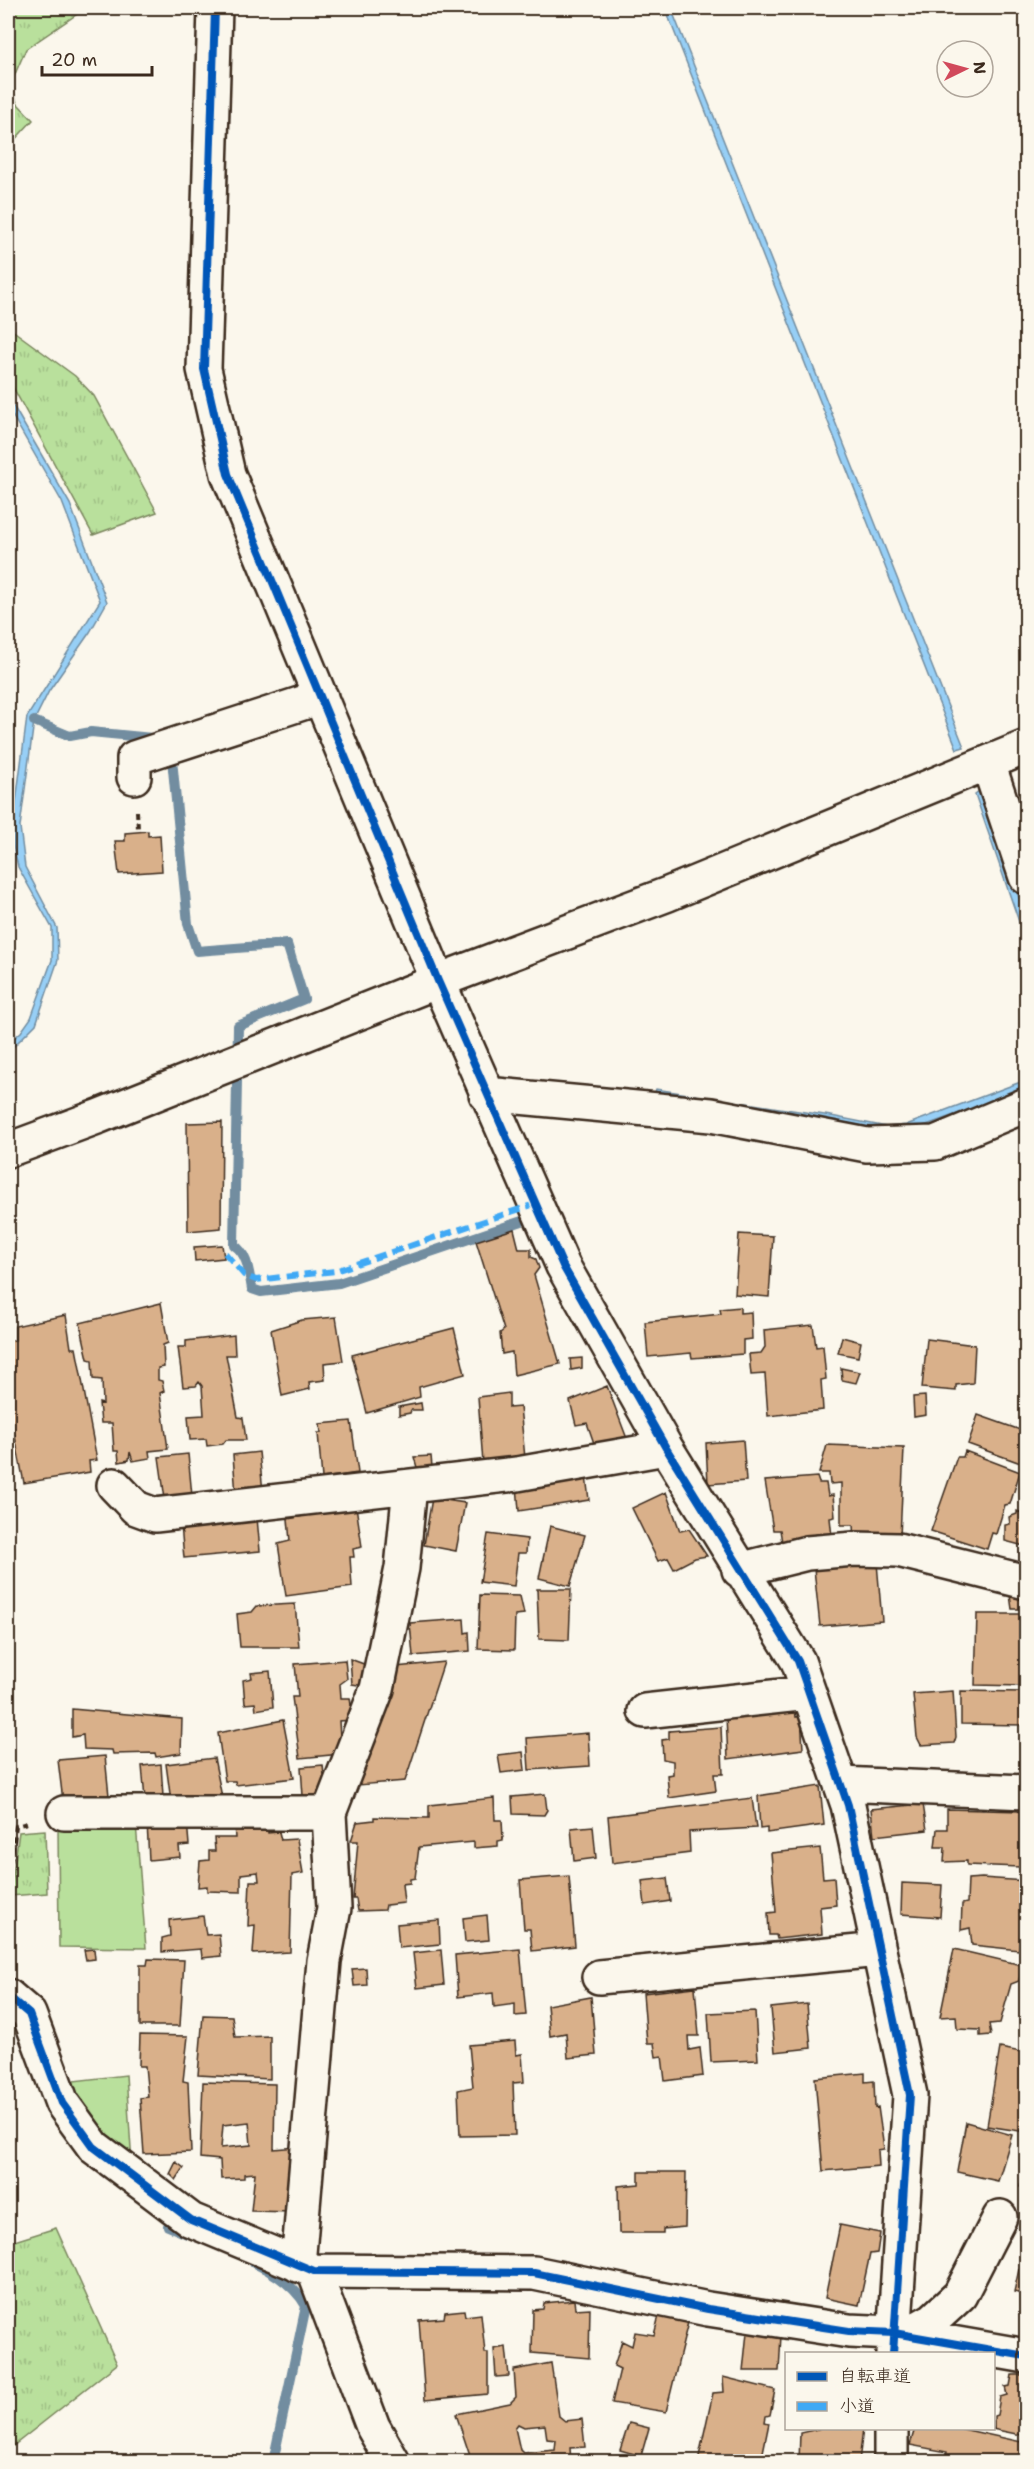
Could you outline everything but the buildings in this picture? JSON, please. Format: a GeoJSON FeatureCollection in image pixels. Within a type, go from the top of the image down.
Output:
{"type":"FeatureCollection","features":[{"type":"Feature","properties":{"kind":"street"},"geometry":{"type":"LineString","coordinates":[[215,8],[204,369],[228,474],[438,981],[562,1266],[666,1448],[739,1570],[798,1661],[848,1805],[910,2095],[898,2340]]}},
{"type":"Feature","properties":{"kind":"street"},"geometry":{"type":"LineString","coordinates":[[134,777],[134,758],[321,697]]}},
{"type":"Feature","properties":{"kind":"street"},"geometry":{"type":"LineString","coordinates":[[8,1150],[97,1117],[438,981],[668,894],[1026,747]]}},
{"type":"Feature","properties":{"kind":"street"},"geometry":{"type":"LineString","coordinates":[[988,763],[1026,877]]}},
{"type":"Feature","properties":{"kind":"street"},"geometry":{"type":"LineString","coordinates":[[486,1094],[711,1115],[867,1145],[935,1143],[1026,1105]]}},
{"type":"Feature","properties":{"kind":"street"},"geometry":{"type":"LineString","coordinates":[[114,1485],[136,1508],[155,1515],[518,1474],[666,1448]]}},
{"type":"Feature","properties":{"kind":"street"},"geometry":{"type":"LineString","coordinates":[[393,2462],[373,2427],[306,2268],[324,1960],[334,1908],[329,1813],[377,1689],[402,1568],[410,1486]]}},
{"type":"Feature","properties":{"kind":"street"},"geometry":{"type":"LineString","coordinates":[[739,1570],[807,1553],[854,1549],[898,1550],[1026,1582]]}},
{"type":"Feature","properties":{"kind":"street"},"geometry":{"type":"LineString","coordinates":[[645,1711],[809,1693]]}},
{"type":"Feature","properties":{"kind":"street"},"geometry":{"type":"LineString","coordinates":[[841,1784],[1026,1792]]}},
{"type":"Feature","properties":{"kind":"street"},"geometry":{"type":"LineString","coordinates":[[64,1813],[329,1813]]}},
{"type":"Feature","properties":{"kind":"street"},"geometry":{"type":"LineString","coordinates":[[600,1977],[879,1950]]}},
{"type":"Feature","properties":{"kind":"street"},"geometry":{"type":"LineString","coordinates":[[8,1996],[28,2014],[62,2103],[94,2147],[191,2220],[306,2268],[534,2273],[720,2311],[898,2340],[994,2352]]}},
{"type":"Feature","properties":{"kind":"street"},"geometry":{"type":"LineString","coordinates":[[898,2340],[933,2320],[960,2295],[1000,2217]]}},
{"type":"Feature","properties":{"kind":"street"},"geometry":{"type":"LineString","coordinates":[[995,2352],[1026,2356]]}},
{"type":"Feature","properties":{"kind":"street"},"geometry":{"type":"LineString","coordinates":[[891,2430],[891,2462]]}},
{"type":"Feature","properties":{"kind":"path"},"geometry":{"type":"LineString","coordinates":[[8,1883],[16,1826],[64,1813]]}},
{"type":"Feature","properties":{"kind":"green space"},"geometry":{"type":"Polygon","coordinates":[[[8,8],[86,8],[26,49],[11,83],[17,103],[33,120],[8,147],[8,8]]]}},
{"type":"Feature","properties":{"kind":"green space"},"geometry":{"type":"Polygon","coordinates":[[[8,327],[75,376],[94,396],[157,512],[93,535],[8,378],[8,327]]]}},
{"type":"Feature","properties":{"kind":"green space"},"geometry":{"type":"Polygon","coordinates":[[[58,1823],[136,1824],[146,1948],[59,1947],[58,1823]]]}},
{"type":"Feature","properties":{"kind":"green space"},"geometry":{"type":"Polygon","coordinates":[[[45,1830],[47,1893],[10,1896],[19,1832],[45,1830]]]}},
{"type":"Feature","properties":{"kind":"green space"},"geometry":{"type":"Polygon","coordinates":[[[126,2075],[132,2164],[100,2133],[64,2082],[126,2075]]]}},
{"type":"Feature","properties":{"kind":"green space"},"geometry":{"type":"Polygon","coordinates":[[[56,2228],[117,2364],[8,2450],[8,2243],[56,2228]]]}},
{"type":"Feature","properties":{"kind":"water"},"geometry":{"type":"Polygon","coordinates":[[[665,8],[671,8],[964,747],[957,749],[665,8]]]}},
{"type":"Feature","properties":{"kind":"water"},"geometry":{"type":"Polygon","coordinates":[[[8,397],[70,504],[107,602],[90,632],[49,691],[34,721],[20,827],[25,867],[57,928],[58,960],[36,1024],[8,1052],[8,1043],[21,1032],[31,1018],[52,960],[52,928],[18,867],[13,846],[13,825],[27,717],[100,601],[62,502],[8,408],[8,397]]]}},
{"type":"Feature","properties":{"kind":"water"},"geometry":{"type":"Polygon","coordinates":[[[982,789],[1026,918],[1026,942],[975,794],[982,789]]]}},
{"type":"Feature","properties":{"kind":"water"},"geometry":{"type":"Polygon","coordinates":[[[1026,1080],[1026,1089],[910,1131],[889,1131],[653,1098],[656,1089],[887,1127],[906,1125],[1026,1080]]]}},
{"type":"Feature","properties":{"kind":"waterway"},"geometry":{"type":"LineString","coordinates":[[34,721],[70,736],[91,732],[152,738],[156,742]]}},
{"type":"Feature","properties":{"kind":"waterway"},"geometry":{"type":"LineString","coordinates":[[166,753],[172,759],[188,924],[197,951],[287,944],[304,999],[238,1026],[234,1245],[245,1259],[252,1289],[261,1292],[339,1283],[522,1221]]}},
{"type":"Feature","properties":{"kind":"waterway"},"geometry":{"type":"LineString","coordinates":[[168,2226],[187,2234]]}},
{"type":"Feature","properties":{"kind":"waterway"},"geometry":{"type":"LineString","coordinates":[[254,2263],[283,2280],[306,2306],[273,2462]]}},
{"type":"Feature","properties":{"kind":"marked path"},"geometry":{"type":"LineString","coordinates":[[225,1253],[244,1275],[256,1280],[335,1271],[535,1204]]}},
{"type":"Feature","properties":{"kind":"cycle path"},"geometry":{"type":"LineString","coordinates":[[215,8],[204,369],[228,474],[438,981],[563,1266],[666,1448],[798,1661],[848,1805],[910,2095],[893,2352]]}},
{"type":"Feature","properties":{"kind":"cycle path"},"geometry":{"type":"LineString","coordinates":[[8,1996],[29,2014],[62,2103],[94,2147],[191,2220],[314,2271],[534,2273],[708,2309],[849,2331],[894,2333],[1026,2356]]}}]}
